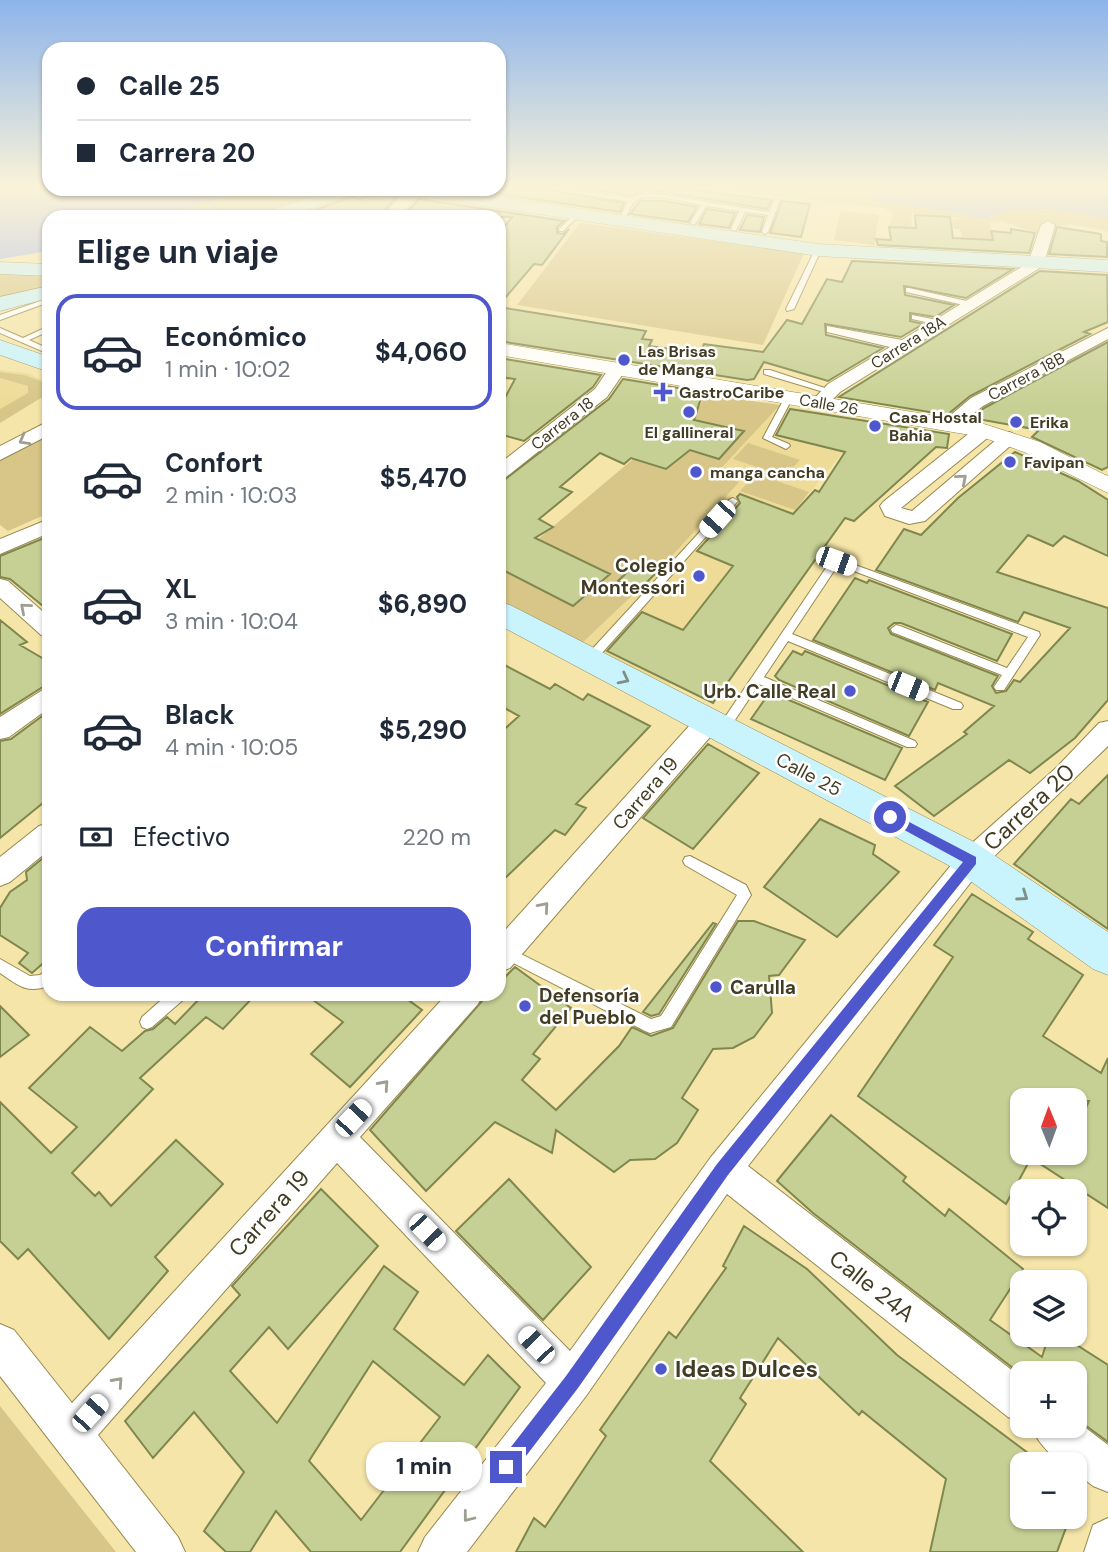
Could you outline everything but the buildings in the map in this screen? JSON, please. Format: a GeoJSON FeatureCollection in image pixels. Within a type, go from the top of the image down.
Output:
{"type":"FeatureCollection","features":[{"type":"Feature","properties":{"kind":"main road"},"geometry":{"type":"LineString","coordinates":[[1055,261],[1108,266]]}},
{"type":"Feature","properties":{"kind":"main road"},"geometry":{"type":"LineString","coordinates":[[0,268],[42,270]]}},
{"type":"Feature","properties":{"kind":"main road"},"geometry":{"type":"LineString","coordinates":[[0,304],[42,295]]}},
{"type":"Feature","properties":{"kind":"main road"},"geometry":{"type":"LineString","coordinates":[[0,357],[32,353]]}},
{"type":"Feature","properties":{"kind":"main road","name":"Calle 25"},"geometry":{"type":"LineString","coordinates":[[506,616],[972,860],[1108,957]]}},
{"type":"Feature","properties":{"kind":"street","name":"Carrera 18A"},"geometry":{"type":"LineString","coordinates":[[825,396],[1037,261]]}},
{"type":"Feature","properties":{"kind":"street"},"geometry":{"type":"LineString","coordinates":[[833,329],[904,345]]}},
{"type":"Feature","properties":{"kind":"street","name":"Carrera 18B"},"geometry":{"type":"LineString","coordinates":[[948,425],[977,402],[1108,332]]}},
{"type":"Feature","properties":{"kind":"street","name":"Calle 26"},"geometry":{"type":"LineString","coordinates":[[506,350],[789,397],[825,396],[984,431],[1010,438],[1054,456],[1107,485]]}},
{"type":"Feature","properties":{"kind":"street","name":"Carrera 18"},"geometry":{"type":"LineString","coordinates":[[506,468],[601,393],[618,368]]}},
{"type":"Feature","properties":{"kind":"street"},"geometry":{"type":"LineString","coordinates":[[0,454],[42,431]]}},
{"type":"Feature","properties":{"kind":"street"},"geometry":{"type":"LineString","coordinates":[[984,431],[890,506],[892,512],[908,518],[918,517],[1010,438]]}},
{"type":"Feature","properties":{"kind":"street"},"geometry":{"type":"LineString","coordinates":[[0,547],[42,528]]}},
{"type":"Feature","properties":{"kind":"street"},"geometry":{"type":"LineString","coordinates":[[0,586],[42,623]]}},
{"type":"Feature","properties":{"kind":"street"},"geometry":{"type":"LineString","coordinates":[[0,730],[42,700]]}},
{"type":"Feature","properties":{"kind":"street","name":"Carrera 19"},"geometry":{"type":"LineString","coordinates":[[506,951],[715,726]]}},
{"type":"Feature","properties":{"kind":"street","name":"Carrera 20"},"geometry":{"type":"LineString","coordinates":[[440,1552],[572,1382],[723,1169],[972,860],[1065,775],[1108,730]]}},
{"type":"Feature","properties":{"kind":"street"},"geometry":{"type":"LineString","coordinates":[[0,874],[42,843]]}},
{"type":"Feature","properties":{"kind":"street","name":"Carrera 19"},"geometry":{"type":"LineString","coordinates":[[72,1433],[336,1138],[453,1001]]}},
{"type":"Feature","properties":{"kind":"street"},"geometry":{"type":"LineString","coordinates":[[336,1138],[572,1382]]}},
{"type":"Feature","properties":{"kind":"street","name":"Calle 24A"},"geometry":{"type":"LineString","coordinates":[[723,1169],[1010,1394]]}},
{"type":"Feature","properties":{"kind":"street"},"geometry":{"type":"LineString","coordinates":[[0,1344],[163,1552]]}},
{"type":"Feature","properties":{"kind":"street"},"geometry":{"type":"LineString","coordinates":[[1066,1438],[1108,1471]]}},
{"type":"Feature","properties":{"kind":"street"},"geometry":{"type":"LineString","coordinates":[[1106,1552],[1108,1540]]}},
{"type":"Feature","properties":{"kind":"lane"},"geometry":{"type":"LineString","coordinates":[[790,310],[813,261]]}},
{"type":"Feature","properties":{"kind":"lane"},"geometry":{"type":"LineString","coordinates":[[909,290],[968,304]]}},
{"type":"Feature","properties":{"kind":"lane"},"geometry":{"type":"LineString","coordinates":[[0,318],[42,297]]}},
{"type":"Feature","properties":{"kind":"lane"},"geometry":{"type":"LineString","coordinates":[[915,317],[939,323]]}},
{"type":"Feature","properties":{"kind":"lane"},"geometry":{"type":"LineString","coordinates":[[0,330],[32,353],[42,338]]}},
{"type":"Feature","properties":{"kind":"lane"},"geometry":{"type":"LineString","coordinates":[[767,372],[825,396]]}},
{"type":"Feature","properties":{"kind":"lane"},"geometry":{"type":"LineString","coordinates":[[786,446],[767,438],[789,397]]}},
{"type":"Feature","properties":{"kind":"lane"},"geometry":{"type":"LineString","coordinates":[[589,661],[733,501]]}},
{"type":"Feature","properties":{"kind":"lane"},"geometry":{"type":"LineString","coordinates":[[715,726],[758,679],[836,561],[1035,635],[1000,687]]}},
{"type":"Feature","properties":{"kind":"lane"},"geometry":{"type":"LineString","coordinates":[[895,629],[1009,673]]}},
{"type":"Feature","properties":{"kind":"lane"},"geometry":{"type":"LineString","coordinates":[[787,636],[957,706]]}},
{"type":"Feature","properties":{"kind":"lane"},"geometry":{"type":"LineString","coordinates":[[758,679],[911,744]]}},
{"type":"Feature","properties":{"kind":"lane"},"geometry":{"type":"LineString","coordinates":[[506,957],[650,1026],[666,1023],[744,895],[741,889],[690,861]]}},
{"type":"Feature","properties":{"kind":"lane"},"geometry":{"type":"LineString","coordinates":[[0,965],[28,983],[42,981]]}},
{"type":"Feature","properties":{"kind":"lane"},"geometry":{"type":"LineString","coordinates":[[147,1021],[171,1001]]}},
{"type":"Feature","properties":{"kind":"shaded area"},"geometry":{"type":"Polygon","coordinates":[[[550,261],[800,261],[763,345],[517,305],[550,261]]]}},
{"type":"Feature","properties":{"kind":"shaded area"},"geometry":{"type":"Polygon","coordinates":[[[0,272],[42,273],[42,287],[0,298],[0,272]]]}},
{"type":"Feature","properties":{"kind":"shaded area"},"geometry":{"type":"Polygon","coordinates":[[[0,370],[26,373],[42,379],[42,396],[0,421],[0,370]]]}},
{"type":"Feature","properties":{"kind":"shaded area"},"geometry":{"type":"Polygon","coordinates":[[[0,372],[24,375],[42,381],[42,397],[0,423],[0,409],[28,393],[28,386],[0,378],[0,372]]]}},
{"type":"Feature","properties":{"kind":"shaded area"},"geometry":{"type":"Polygon","coordinates":[[[705,394],[780,405],[717,473],[739,482],[660,569],[581,644],[506,604],[506,566],[664,433],[677,437],[699,408],[705,394]]]}},
{"type":"Feature","properties":{"kind":"shaded area","name":"Colegio Montessori"},"geometry":{"type":"Polygon","coordinates":[[[780,405],[830,413],[806,441],[843,452],[803,501],[802,508],[670,685],[581,644],[738,482],[717,474],[780,405]]]}},
{"type":"Feature","properties":{"kind":"shaded area"},"geometry":{"type":"Polygon","coordinates":[[[42,434],[42,516],[8,531],[0,525],[0,457],[42,434]]]}},
{"type":"Feature","properties":{"kind":"shaded area"},"geometry":{"type":"Polygon","coordinates":[[[748,443],[800,460],[785,476],[733,459],[748,443]]]}},
{"type":"Feature","properties":{"kind":"shaded area"},"geometry":{"type":"Polygon","coordinates":[[[756,474],[809,492],[795,510],[740,491],[756,474]]]}},
{"type":"Feature","properties":{"kind":"shaded area"},"geometry":{"type":"Polygon","coordinates":[[[0,1406],[116,1552],[0,1552],[0,1406]]]}},
{"type":"Feature","properties":{"kind":"place","name":"Las Brisas de Manga"},"geometry":{"type":"Point","coordinates":[624,360]}},
{"type":"Feature","properties":{"kind":"place","name":"GastroCaribe"},"geometry":{"type":"Point","coordinates":[663,392]}},
{"type":"Feature","properties":{"kind":"place","name":"El gallineral"},"geometry":{"type":"Point","coordinates":[689,412]}},
{"type":"Feature","properties":{"kind":"place","name":"Erika"},"geometry":{"type":"Point","coordinates":[1016,422]}},
{"type":"Feature","properties":{"kind":"place","name":"Casa Hostal Bahia"},"geometry":{"type":"Point","coordinates":[875,426]}},
{"type":"Feature","properties":{"kind":"place","name":"Favipan"},"geometry":{"type":"Point","coordinates":[1010,462]}},
{"type":"Feature","properties":{"kind":"place","name":"manga cancha"},"geometry":{"type":"Point","coordinates":[696,472]}},
{"type":"Feature","properties":{"kind":"place","name":"Colegio Montessori"},"geometry":{"type":"Point","coordinates":[699,576]}},
{"type":"Feature","properties":{"kind":"place","name":"Urb. Calle Real"},"geometry":{"type":"Point","coordinates":[850,691]}},
{"type":"Feature","properties":{"kind":"place","name":"Carulla"},"geometry":{"type":"Point","coordinates":[716,987]}},
{"type":"Feature","properties":{"kind":"place","name":"Defensoría del Pueblo"},"geometry":{"type":"Point","coordinates":[525,1006]}},
{"type":"Feature","properties":{"kind":"place","name":"Ideas Dulces"},"geometry":{"type":"Point","coordinates":[661,1369]}},
{"type":"Feature","properties":{"kind":"route"},"geometry":{"type":"LineString","coordinates":[[506,1467],[572,1382],[723,1169],[972,860],[890,817]]}}]}
